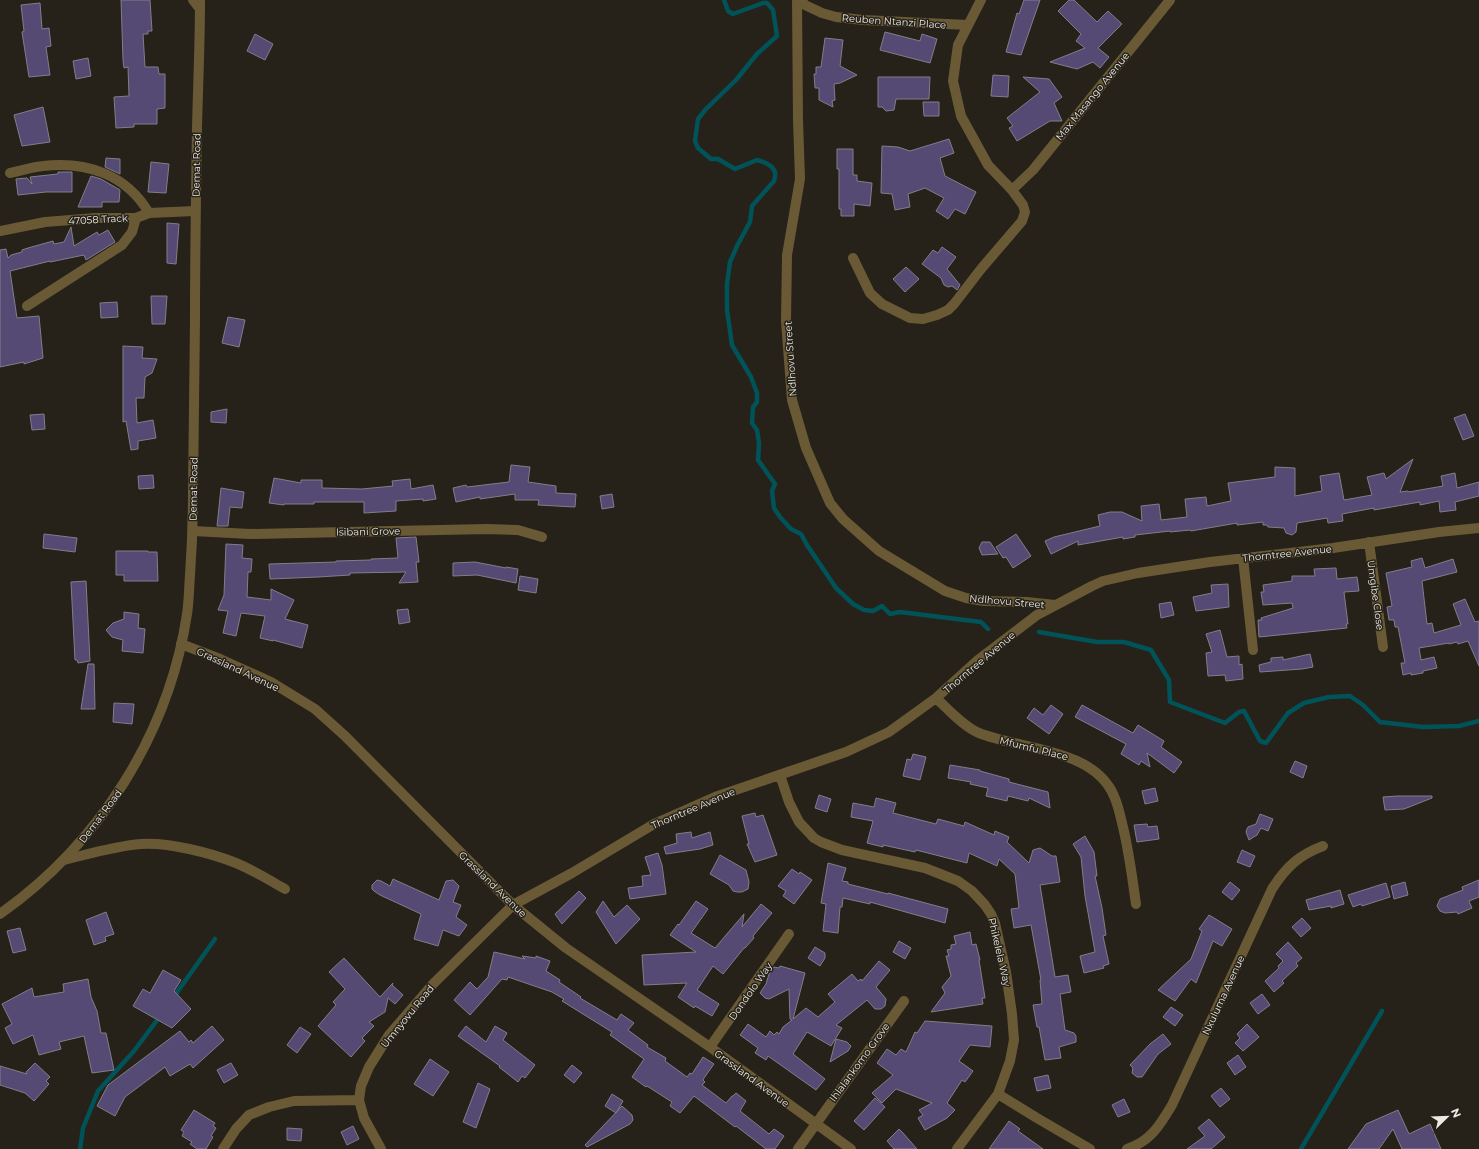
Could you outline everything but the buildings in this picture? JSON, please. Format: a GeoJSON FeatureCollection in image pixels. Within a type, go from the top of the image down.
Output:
{"type":"FeatureCollection","features":[{"type":"Feature","properties":{"kind":"street"},"geometry":{"type":"LineString","coordinates":[[193,0],[200,5]]}},
{"type":"Feature","properties":{"kind":"street","name":"Ndlhovu Street"},"geometry":{"type":"LineString","coordinates":[[797,0],[800,179],[787,255],[786,321],[792,400],[806,448],[830,502],[842,519],[879,551],[945,591],[966,598],[984,601],[1026,602],[1055,605]]}},
{"type":"Feature","properties":{"kind":"street","name":"Reuben Ntanzi Place"},"geometry":{"type":"LineString","coordinates":[[800,0],[805,5],[822,13],[836,17],[863,20],[968,25]]}},
{"type":"Feature","properties":{"kind":"street"},"geometry":{"type":"LineString","coordinates":[[854,258],[870,293],[882,304],[910,318],[923,319],[948,310],[1022,221],[1025,212],[1023,206],[1012,190],[988,165],[961,116],[953,81],[958,45],[981,0]]}},
{"type":"Feature","properties":{"kind":"street","name":"Max Masango Avenue"},"geometry":{"type":"LineString","coordinates":[[1012,190],[1033,170],[1170,0]]}},
{"type":"Feature","properties":{"kind":"street","name":"Demat Road"},"geometry":{"type":"LineString","coordinates":[[0,914],[20,900],[64,860],[106,810],[133,768],[149,737],[175,668],[181,644],[189,600],[193,530],[195,211],[200,5]]}},
{"type":"Feature","properties":{"kind":"street"},"geometry":{"type":"LineString","coordinates":[[10,173],[43,166],[67,166],[100,171],[132,190],[141,200],[149,213]]}},
{"type":"Feature","properties":{"kind":"street","name":"47058 Track"},"geometry":{"type":"LineString","coordinates":[[0,231],[45,222],[96,218],[136,218],[149,213],[195,211]]}},
{"type":"Feature","properties":{"kind":"street"},"geometry":{"type":"LineString","coordinates":[[27,306],[122,245],[132,232],[136,218]]}},
{"type":"Feature","properties":{"kind":"street","name":"Thorntree Avenue"},"geometry":{"type":"LineString","coordinates":[[513,905],[654,824],[715,797],[846,752],[889,732],[936,698],[978,660],[1037,616],[1092,586],[1138,573],[1243,558],[1334,548],[1439,532],[1479,528]]}},
{"type":"Feature","properties":{"kind":"street","name":"Isibani Grove"},"geometry":{"type":"LineString","coordinates":[[193,530],[250,534],[487,529],[518,530],[542,537]]}},
{"type":"Feature","properties":{"kind":"street","name":"Umgibe Close"},"geometry":{"type":"LineString","coordinates":[[1369,542],[1383,647]]}},
{"type":"Feature","properties":{"kind":"street"},"geometry":{"type":"LineString","coordinates":[[1243,558],[1253,650]]}},
{"type":"Feature","properties":{"kind":"street","name":"Grassland Avenue"},"geometry":{"type":"LineString","coordinates":[[181,644],[220,659],[271,682],[315,710],[345,736],[513,905],[566,948],[710,1047],[851,1149]]}},
{"type":"Feature","properties":{"kind":"street","name":"Mfumfu Place"},"geometry":{"type":"LineString","coordinates":[[936,698],[969,727],[977,732],[1005,742],[1058,753],[1077,760],[1095,770],[1108,785],[1114,796],[1128,849],[1136,904]]}},
{"type":"Feature","properties":{"kind":"street","name":"Phikelela Way"},"geometry":{"type":"LineString","coordinates":[[780,775],[789,802],[799,822],[814,838],[842,850],[925,868],[958,881],[972,891],[985,905],[995,924],[1006,972],[1014,1040],[1010,1061],[998,1094],[957,1149]]}},
{"type":"Feature","properties":{"kind":"street"},"geometry":{"type":"LineString","coordinates":[[64,860],[140,844],[165,845],[228,860],[285,888]]}},
{"type":"Feature","properties":{"kind":"street","name":"Nxuluma Avenue"},"geometry":{"type":"LineString","coordinates":[[1127,1149],[1139,1145],[1148,1139],[1161,1123],[1172,1105],[1275,884],[1299,857],[1323,846]]}},
{"type":"Feature","properties":{"kind":"street","name":"Umnyovu Road"},"geometry":{"type":"LineString","coordinates":[[381,1149],[364,1118],[359,1100],[361,1086],[369,1067],[389,1035],[433,984],[513,905]]}},
{"type":"Feature","properties":{"kind":"street","name":"Dondolo Way"},"geometry":{"type":"LineString","coordinates":[[710,1047],[789,934]]}},
{"type":"Feature","properties":{"kind":"street","name":"Ihlalankomo Grove"},"geometry":{"type":"LineString","coordinates":[[798,1149],[904,1001]]}},
{"type":"Feature","properties":{"kind":"street"},"geometry":{"type":"LineString","coordinates":[[998,1094],[1090,1149]]}},
{"type":"Feature","properties":{"kind":"street"},"geometry":{"type":"LineString","coordinates":[[223,1149],[236,1129],[249,1115],[269,1107],[294,1101],[359,1100]]}},
{"type":"Feature","properties":{"kind":"waterway"},"geometry":{"type":"LineString","coordinates":[[724,0],[728,11],[733,14],[763,3],[767,3],[773,10],[777,36],[757,54],[736,80],[706,109],[698,119],[695,141],[698,148],[711,159],[718,159],[735,169],[757,160],[772,167],[775,173],[774,181],[752,206],[750,222],[730,262],[727,284],[727,310],[732,345],[751,377],[757,393],[757,402],[753,407],[752,423],[757,430],[759,443],[758,460],[775,484],[772,491],[774,508],[791,529],[801,534],[836,588],[853,604],[864,610],[873,611],[882,606],[890,614],[900,612],[981,622],[988,629]]}},
{"type":"Feature","properties":{"kind":"waterway"},"geometry":{"type":"LineString","coordinates":[[1039,632],[1097,642],[1124,642],[1151,650],[1169,680],[1170,702],[1225,723],[1239,712],[1244,711],[1260,741],[1266,743],[1288,713],[1304,703],[1329,697],[1350,696],[1363,705],[1380,722],[1423,727],[1459,726],[1479,721]]}},
{"type":"Feature","properties":{"kind":"waterway"},"geometry":{"type":"LineString","coordinates":[[173,998],[215,939]]}},
{"type":"Feature","properties":{"kind":"waterway"},"geometry":{"type":"LineString","coordinates":[[1301,1149],[1382,1011]]}},
{"type":"Feature","properties":{"kind":"waterway"},"geometry":{"type":"LineString","coordinates":[[80,1149],[83,1128],[98,1091],[134,1051],[161,1015]]}}]}
